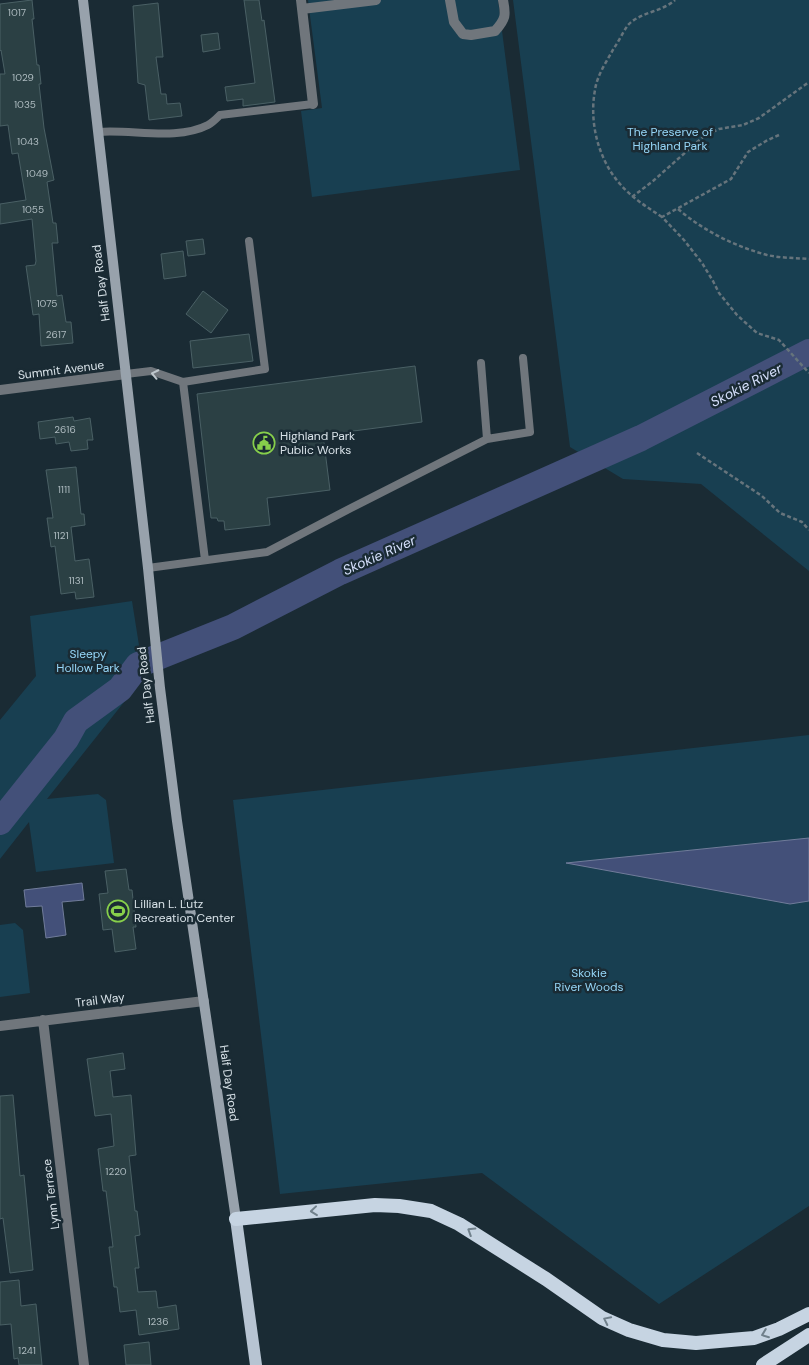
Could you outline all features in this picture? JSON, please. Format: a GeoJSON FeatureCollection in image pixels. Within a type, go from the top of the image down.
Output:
{"type":"FeatureCollection","features":[{"type":"Feature","properties":{"kind":"highway"},"geometry":{"type":"LineString","coordinates":[[236,1219],[375,1205],[399,1206],[431,1211],[459,1224],[546,1279],[602,1318],[629,1330],[663,1340],[696,1343],[754,1338],[809,1314]]}},
{"type":"Feature","properties":{"kind":"highway"},"geometry":{"type":"LineString","coordinates":[[763,1365],[809,1335]]}},
{"type":"Feature","properties":{"kind":"main road","name":"Half Day Road"},"geometry":{"type":"LineString","coordinates":[[82,0],[148,568],[160,688],[177,821],[256,1365]]}},
{"type":"Feature","properties":{"kind":"street"},"geometry":{"type":"LineString","coordinates":[[313,104],[301,5],[376,0]]}},
{"type":"Feature","properties":{"kind":"street"},"geometry":{"type":"LineString","coordinates":[[450,0],[454,22],[463,34],[471,35],[495,31],[502,23],[506,14],[503,0]]}},
{"type":"Feature","properties":{"kind":"street","name":"Summit Avenue"},"geometry":{"type":"LineString","coordinates":[[0,390],[126,374]]}},
{"type":"Feature","properties":{"kind":"street","name":"Trail Way"},"geometry":{"type":"LineString","coordinates":[[0,1026],[204,1001]]}},
{"type":"Feature","properties":{"kind":"street","name":"Lynn Terrace"},"geometry":{"type":"LineString","coordinates":[[44,1020],[84,1365]]}},
{"type":"Feature","properties":{"kind":"lane"},"geometry":{"type":"LineString","coordinates":[[98,132],[184,133],[209,125],[220,115],[313,104]]}},
{"type":"Feature","properties":{"kind":"lane"},"geometry":{"type":"LineString","coordinates":[[126,374],[150,371],[183,382],[265,369],[249,241]]}},
{"type":"Feature","properties":{"kind":"lane"},"geometry":{"type":"LineString","coordinates":[[148,568],[267,552],[488,440],[530,432],[523,358]]}},
{"type":"Feature","properties":{"kind":"lane"},"geometry":{"type":"LineString","coordinates":[[481,363],[488,440]]}},
{"type":"Feature","properties":{"kind":"lane"},"geometry":{"type":"LineString","coordinates":[[183,382],[205,560]]}},
{"type":"Feature","properties":{"kind":"path"},"geometry":{"type":"LineString","coordinates":[[675,0],[629,24],[602,68],[595,90],[593,113],[596,139],[603,158],[618,182],[632,197],[662,217],[684,240],[710,275],[719,293],[737,315],[757,333],[779,340],[809,373]]}},
{"type":"Feature","properties":{"kind":"path"},"geometry":{"type":"LineString","coordinates":[[632,197],[704,136],[719,129],[743,124],[759,118],[809,82]]}},
{"type":"Feature","properties":{"kind":"path"},"geometry":{"type":"LineString","coordinates":[[662,217],[731,179],[748,152],[766,140],[779,135]]}},
{"type":"Feature","properties":{"kind":"path"},"geometry":{"type":"LineString","coordinates":[[678,208],[692,221],[729,243],[768,255],[809,259]]}},
{"type":"Feature","properties":{"kind":"path"},"geometry":{"type":"LineString","coordinates":[[697,453],[762,496],[780,513],[802,522],[809,530]]}},
{"type":"Feature","properties":{"kind":"green space"},"geometry":{"type":"Polygon","coordinates":[[[308,0],[498,0],[520,170],[312,197],[301,111],[322,108],[308,0]]]}},
{"type":"Feature","properties":{"kind":"green space","name":"The Preserve of Highland Park"},"geometry":{"type":"Polygon","coordinates":[[[513,0],[809,0],[809,571],[701,484],[623,479],[570,447],[513,0]]]}},
{"type":"Feature","properties":{"kind":"green space","name":"Sleepy Hollow Park"},"geometry":{"type":"Polygon","coordinates":[[[132,601],[144,677],[47,799],[98,794],[106,800],[114,863],[36,872],[29,822],[0,859],[0,720],[36,676],[30,616],[132,601]]]}},
{"type":"Feature","properties":{"kind":"green space","name":"Skokie River Woods"},"geometry":{"type":"Polygon","coordinates":[[[809,735],[809,1206],[659,1304],[482,1173],[280,1194],[233,800],[809,735]]]}},
{"type":"Feature","properties":{"kind":"green space"},"geometry":{"type":"Polygon","coordinates":[[[15,923],[23,930],[30,993],[0,997],[0,925],[15,923]]]}},
{"type":"Feature","properties":{"kind":"shaded area"},"geometry":{"type":"Polygon","coordinates":[[[809,838],[809,901],[790,904],[566,863],[809,838]]]}},
{"type":"Feature","properties":{"kind":"shaded area"},"geometry":{"type":"Polygon","coordinates":[[[82,883],[84,900],[62,902],[66,935],[46,938],[42,906],[26,907],[24,890],[82,883]]]}},
{"type":"Feature","properties":{"kind":"building"},"geometry":{"type":"Polygon","coordinates":[[[32,0],[34,19],[32,19],[37,65],[39,65],[41,84],[39,84],[44,128],[54,180],[47,182],[53,223],[56,223],[58,243],[52,243],[57,296],[62,295],[66,322],[71,322],[73,343],[41,346],[39,314],[33,315],[26,266],[35,265],[36,261],[32,219],[0,224],[0,204],[26,200],[18,153],[12,154],[8,125],[0,126],[0,74],[5,74],[0,51],[0,4],[32,0]]]}},
{"type":"Feature","properties":{"kind":"building"},"geometry":{"type":"Polygon","coordinates":[[[244,0],[259,0],[262,21],[264,20],[275,102],[243,106],[243,99],[227,101],[225,87],[255,83],[244,0]]]}},
{"type":"Feature","properties":{"kind":"building"},"geometry":{"type":"Polygon","coordinates":[[[158,3],[163,57],[156,57],[161,94],[166,94],[167,104],[180,103],[182,116],[149,120],[145,85],[138,83],[133,6],[158,3]]]}},
{"type":"Feature","properties":{"kind":"building"},"geometry":{"type":"Polygon","coordinates":[[[218,33],[220,49],[203,52],[201,35],[218,33]]]}},
{"type":"Feature","properties":{"kind":"building"},"geometry":{"type":"Polygon","coordinates":[[[203,239],[205,254],[188,256],[186,241],[203,239]]]}},
{"type":"Feature","properties":{"kind":"building"},"geometry":{"type":"Polygon","coordinates":[[[183,251],[186,276],[164,279],[161,254],[183,251]]]}},
{"type":"Feature","properties":{"kind":"building"},"geometry":{"type":"Polygon","coordinates":[[[203,291],[228,310],[211,333],[186,314],[203,291]]]}},
{"type":"Feature","properties":{"kind":"building"},"geometry":{"type":"Polygon","coordinates":[[[249,334],[253,361],[193,368],[190,341],[249,334]]]}},
{"type":"Feature","properties":{"kind":"building","name":"Highland Park Public Works"},"geometry":{"type":"Polygon","coordinates":[[[415,366],[422,422],[323,435],[330,490],[267,498],[270,525],[225,530],[224,521],[211,518],[197,394],[415,366]]]}},
{"type":"Feature","properties":{"kind":"building"},"geometry":{"type":"Polygon","coordinates":[[[73,417],[74,421],[90,418],[93,440],[87,440],[88,449],[71,451],[69,442],[56,444],[55,437],[40,439],[38,422],[73,417]]]}},
{"type":"Feature","properties":{"kind":"building"},"geometry":{"type":"Polygon","coordinates":[[[76,467],[81,514],[84,514],[85,525],[71,527],[75,561],[89,559],[94,597],[76,599],[75,592],[61,594],[55,546],[51,547],[47,518],[53,518],[46,470],[76,467]]]}},
{"type":"Feature","properties":{"kind":"building","name":"Lillian L. Lutz Recreation Center"},"geometry":{"type":"Polygon","coordinates":[[[126,869],[129,890],[132,890],[136,927],[133,927],[136,949],[115,952],[112,929],[103,930],[99,894],[108,893],[105,871],[126,869]]]}},
{"type":"Feature","properties":{"kind":"building"},"geometry":{"type":"Polygon","coordinates":[[[123,1053],[125,1069],[110,1071],[113,1097],[131,1095],[136,1155],[129,1156],[135,1211],[137,1211],[140,1235],[135,1236],[139,1268],[135,1268],[138,1292],[156,1291],[158,1308],[176,1305],[179,1329],[139,1335],[136,1310],[120,1312],[117,1287],[114,1287],[109,1247],[113,1247],[106,1191],[103,1191],[98,1149],[114,1146],[111,1114],[95,1116],[87,1059],[123,1053]]]}},
{"type":"Feature","properties":{"kind":"building"},"geometry":{"type":"Polygon","coordinates":[[[13,1095],[20,1176],[24,1175],[33,1270],[10,1273],[3,1218],[0,1219],[0,1096],[13,1095]]]}},
{"type":"Feature","properties":{"kind":"building"},"geometry":{"type":"Polygon","coordinates":[[[19,1280],[21,1306],[36,1304],[42,1365],[19,1365],[18,1358],[14,1359],[11,1324],[0,1325],[0,1282],[19,1280]]]}},
{"type":"Feature","properties":{"kind":"building"},"geometry":{"type":"Polygon","coordinates":[[[149,1342],[151,1365],[126,1365],[124,1345],[149,1342]]]}},
{"type":"Feature","properties":{"kind":"waterway","name":"Skokie River"},"geometry":{"type":"LineString","coordinates":[[0,822],[66,739],[76,721],[120,689],[138,665],[233,627],[340,572],[641,438],[809,352]]}},
{"type":"Feature","properties":{"kind":"place","name":"Highland Park Public Works"},"geometry":{"type":"Point","coordinates":[264,443]}},
{"type":"Feature","properties":{"kind":"place","name":"Lillian L. Lutz Recreation Center"},"geometry":{"type":"Point","coordinates":[118,911]}}]}
